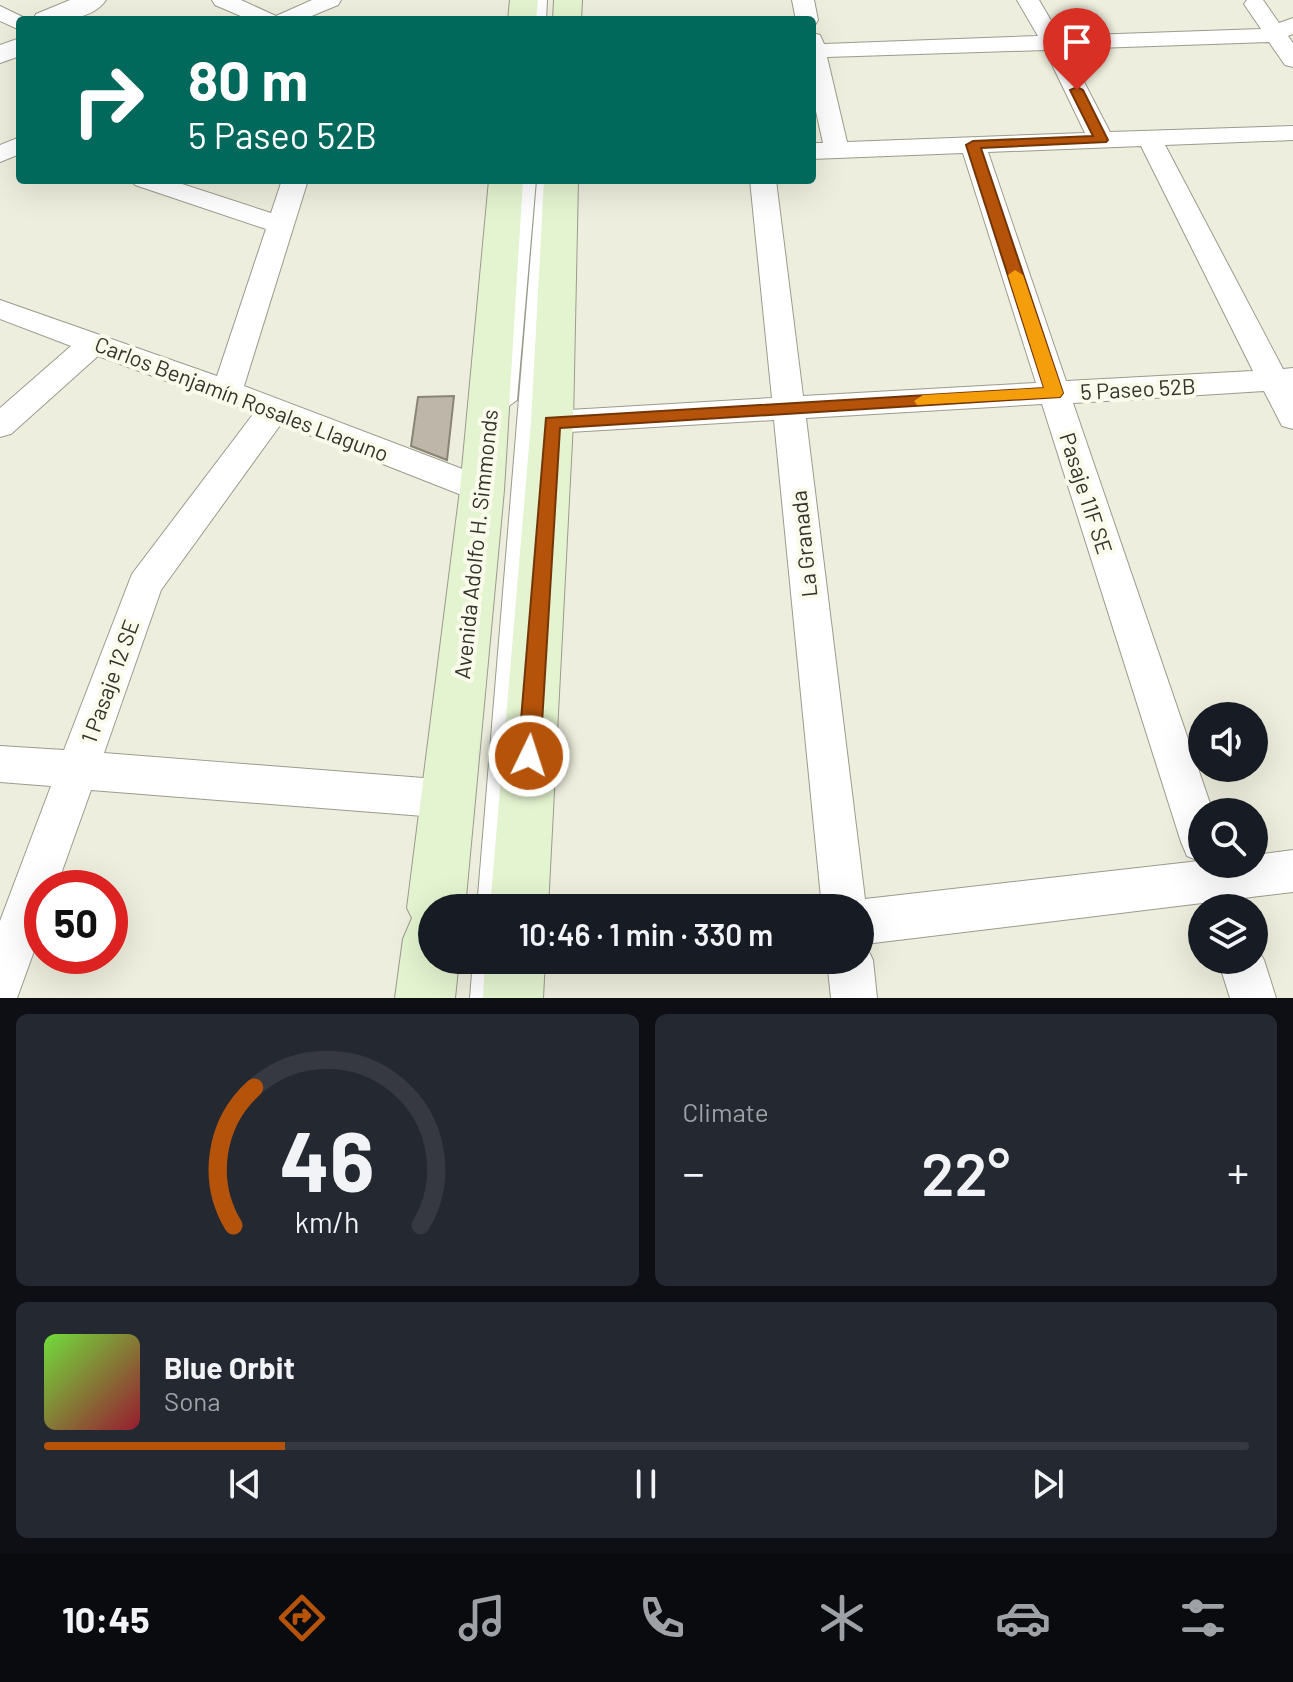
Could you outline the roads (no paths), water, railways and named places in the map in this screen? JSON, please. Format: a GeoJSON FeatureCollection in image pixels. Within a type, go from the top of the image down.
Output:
{"type":"FeatureCollection","features":[{"type":"Feature","properties":{"kind":"main road","name":"Avenida Adolfo H. Simmonds"},"geometry":{"type":"LineString","coordinates":[[438,894],[490,509],[506,184]]}},
{"type":"Feature","properties":{"kind":"main road"},"geometry":{"type":"LineString","coordinates":[[514,894],[552,422],[561,184]]}},
{"type":"Feature","properties":{"kind":"main road"},"geometry":{"type":"LineString","coordinates":[[425,998],[428,974]]}},
{"type":"Feature","properties":{"kind":"street"},"geometry":{"type":"LineString","coordinates":[[223,0],[259,16]]}},
{"type":"Feature","properties":{"kind":"street"},"geometry":{"type":"LineString","coordinates":[[293,16],[330,0]]}},
{"type":"Feature","properties":{"kind":"street"},"geometry":{"type":"LineString","coordinates":[[1028,0],[1101,140]]}},
{"type":"Feature","properties":{"kind":"street"},"geometry":{"type":"LineString","coordinates":[[59,16],[104,2]]}},
{"type":"Feature","properties":{"kind":"street"},"geometry":{"type":"LineString","coordinates":[[86,16],[104,2]]}},
{"type":"Feature","properties":{"kind":"street"},"geometry":{"type":"LineString","coordinates":[[1248,2],[1293,13]]}},
{"type":"Feature","properties":{"kind":"street"},"geometry":{"type":"LineString","coordinates":[[1248,2],[1284,30],[1293,60]]}},
{"type":"Feature","properties":{"kind":"street"},"geometry":{"type":"LineString","coordinates":[[816,47],[1052,41],[1284,30]]}},
{"type":"Feature","properties":{"kind":"street"},"geometry":{"type":"LineString","coordinates":[[816,73],[825,151],[1293,133]]}},
{"type":"Feature","properties":{"kind":"street"},"geometry":{"type":"LineString","coordinates":[[1149,138],[1283,380],[1293,418]]}},
{"type":"Feature","properties":{"kind":"street","name":"Pasaje 11F SE"},"geometry":{"type":"LineString","coordinates":[[973,145],[1188,801]]}},
{"type":"Feature","properties":{"kind":"street"},"geometry":{"type":"LineString","coordinates":[[156,184],[280,225]]}},
{"type":"Feature","properties":{"kind":"street"},"geometry":{"type":"LineString","coordinates":[[227,392],[294,184]]}},
{"type":"Feature","properties":{"kind":"street","name":"La Granada"},"geometry":{"type":"LineString","coordinates":[[763,184],[842,894]]}},
{"type":"Feature","properties":{"kind":"street","name":"Carlos Benjamín Rosales Llaguno"},"geometry":{"type":"LineString","coordinates":[[0,309],[275,409],[490,509]]}},
{"type":"Feature","properties":{"kind":"street"},"geometry":{"type":"LineString","coordinates":[[0,426],[94,342]]}},
{"type":"Feature","properties":{"kind":"street","name":"5 Paseo 52B"},"geometry":{"type":"LineString","coordinates":[[552,422],[1283,380]]}},
{"type":"Feature","properties":{"kind":"street","name":"1 Pasaje 12 SE"},"geometry":{"type":"LineString","coordinates":[[0,983],[145,584],[275,409]]}},
{"type":"Feature","properties":{"kind":"street"},"geometry":{"type":"LineString","coordinates":[[0,764],[449,799]]}},
{"type":"Feature","properties":{"kind":"street"},"geometry":{"type":"LineString","coordinates":[[1268,872],[1293,871]]}},
{"type":"Feature","properties":{"kind":"street"},"geometry":{"type":"LineString","coordinates":[[874,920],[1188,877]]}},
{"type":"Feature","properties":{"kind":"street"},"geometry":{"type":"LineString","coordinates":[[851,974],[854,998]]}},
{"type":"Feature","properties":{"kind":"street"},"geometry":{"type":"LineString","coordinates":[[1245,974],[1253,998]]}},
{"type":"Feature","properties":{"kind":"lane","name":"Avenida Adolfo H. Simmonds"},"geometry":{"type":"LineString","coordinates":[[490,509],[529,184]]}},
{"type":"Feature","properties":{"kind":"lane","name":"Avenida Adolfo H. Simmonds"},"geometry":{"type":"LineString","coordinates":[[490,894],[544,184]]}}]}
